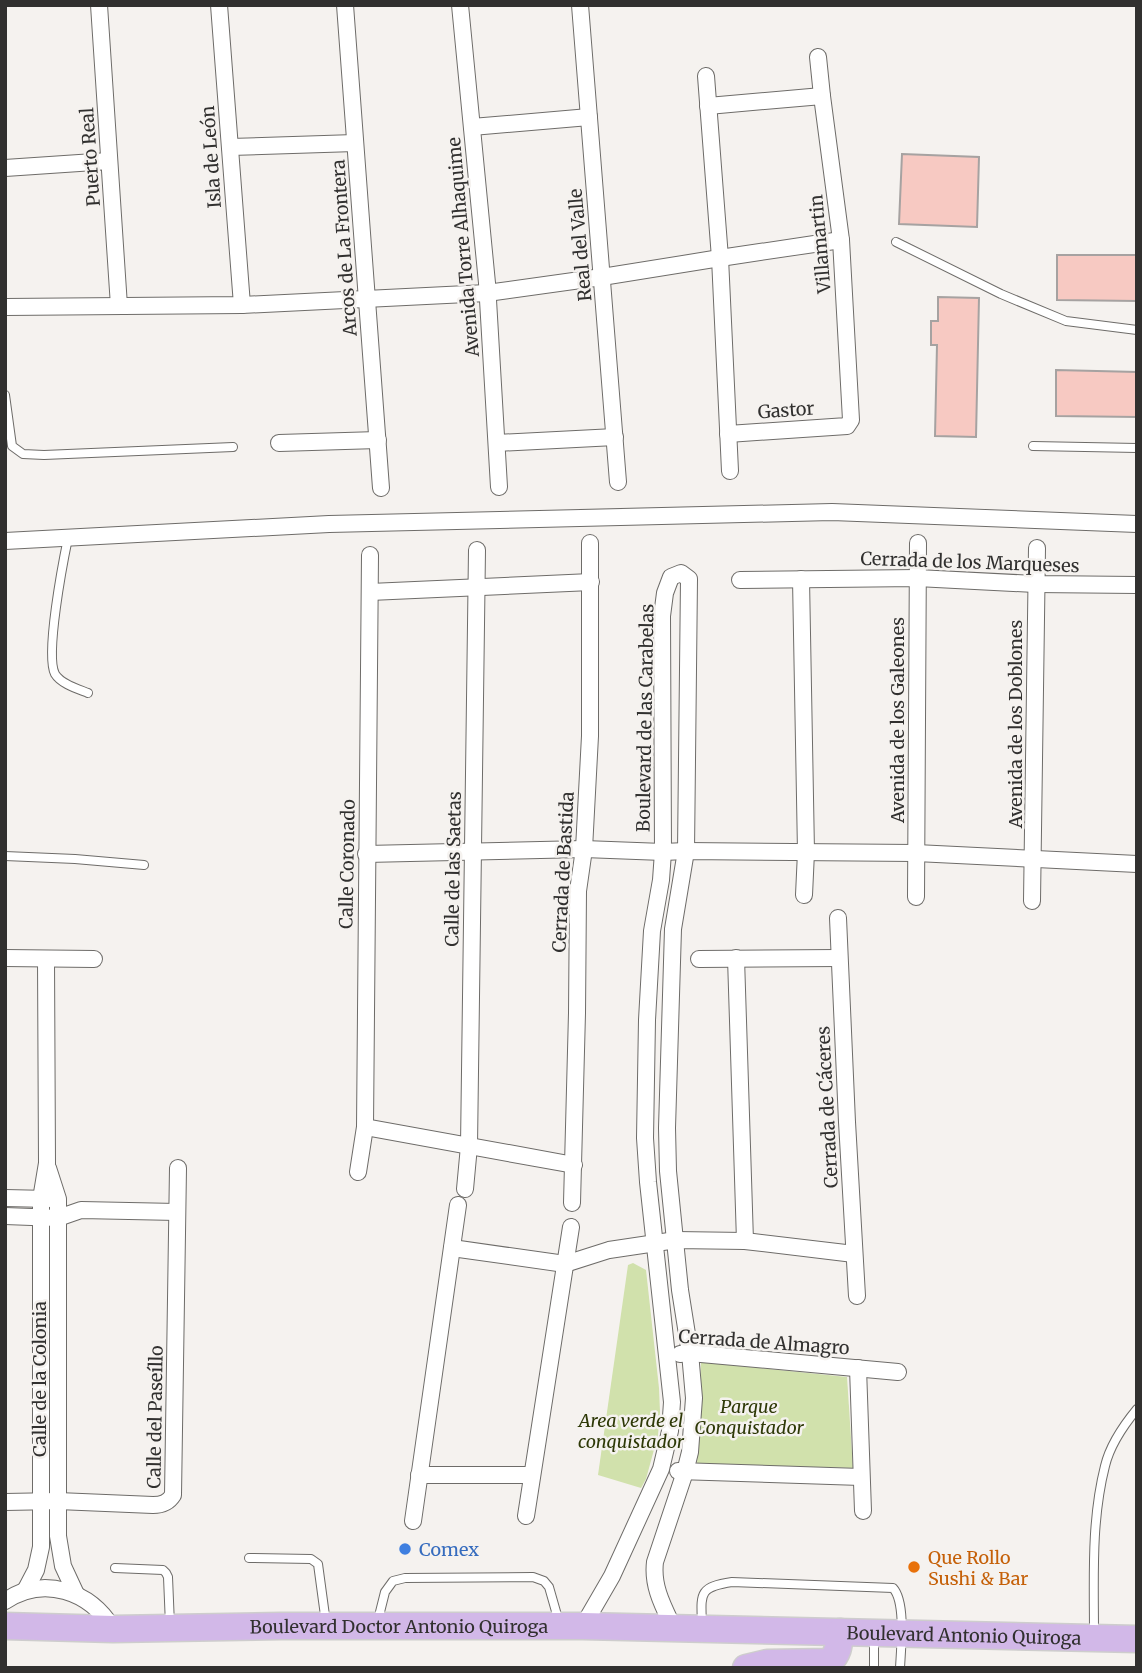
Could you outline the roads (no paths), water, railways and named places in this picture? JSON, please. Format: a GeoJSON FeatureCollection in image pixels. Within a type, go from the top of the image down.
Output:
{"type":"FeatureCollection","features":[{"type":"Feature","properties":{"kind":"main road","name":"Boulevard Doctor Antonio Quiroga"},"geometry":{"type":"LineString","coordinates":[[5,1626],[113,1629],[571,1625],[792,1630]]}},
{"type":"Feature","properties":{"kind":"main road","name":"Boulevard Antonio Quiroga"},"geometry":{"type":"LineString","coordinates":[[792,1630],[1137,1639]]}},
{"type":"Feature","properties":{"kind":"main road"},"geometry":{"type":"LineString","coordinates":[[746,1668],[767,1663],[829,1662],[835,1657],[840,1632]]}},
{"type":"Feature","properties":{"kind":"street","name":"Puerto Real"},"geometry":{"type":"LineString","coordinates":[[99,5],[119,306]]}},
{"type":"Feature","properties":{"kind":"street","name":"Isla de León"},"geometry":{"type":"LineString","coordinates":[[219,5],[242,305]]}},
{"type":"Feature","properties":{"kind":"street","name":"Arcos de La Frontera"},"geometry":{"type":"LineString","coordinates":[[345,5],[381,488]]}},
{"type":"Feature","properties":{"kind":"street","name":"Avenida Torre Alhaquime"},"geometry":{"type":"LineString","coordinates":[[460,5],[487,293],[499,487]]}},
{"type":"Feature","properties":{"kind":"street","name":"Real del Valle"},"geometry":{"type":"LineString","coordinates":[[580,5],[618,482]]}},
{"type":"Feature","properties":{"kind":"street","name":"Villamartin"},"geometry":{"type":"LineString","coordinates":[[818,57],[841,240],[851,420],[847,426]]}},
{"type":"Feature","properties":{"kind":"street"},"geometry":{"type":"LineString","coordinates":[[706,76],[720,258],[730,471]]}},
{"type":"Feature","properties":{"kind":"street"},"geometry":{"type":"LineString","coordinates":[[708,106],[822,96]]}},
{"type":"Feature","properties":{"kind":"street"},"geometry":{"type":"LineString","coordinates":[[472,127],[589,117]]}},
{"type":"Feature","properties":{"kind":"street"},"geometry":{"type":"LineString","coordinates":[[230,147],[355,143]]}},
{"type":"Feature","properties":{"kind":"street"},"geometry":{"type":"LineString","coordinates":[[5,168],[109,161]]}},
{"type":"Feature","properties":{"kind":"street"},"geometry":{"type":"LineString","coordinates":[[5,307],[242,305],[487,293],[841,240]]}},
{"type":"Feature","properties":{"kind":"street","name":"Gastor"},"geometry":{"type":"LineString","coordinates":[[728,434],[847,426]]}},
{"type":"Feature","properties":{"kind":"street"},"geometry":{"type":"LineString","coordinates":[[497,443],[615,437]]}},
{"type":"Feature","properties":{"kind":"street"},"geometry":{"type":"LineString","coordinates":[[279,443],[378,440]]}},
{"type":"Feature","properties":{"kind":"street"},"geometry":{"type":"LineString","coordinates":[[5,541],[329,524],[832,512],[1137,524]]}},
{"type":"Feature","properties":{"kind":"street","name":"Cerrada de Bastida"},"geometry":{"type":"LineString","coordinates":[[572,1203],[578,891],[584,849],[590,736],[590,543]]}},
{"type":"Feature","properties":{"kind":"street","name":"Avenida de los Galeones"},"geometry":{"type":"LineString","coordinates":[[916,897],[918,543]]}},
{"type":"Feature","properties":{"kind":"street","name":"Avenida de los Doblones"},"geometry":{"type":"LineString","coordinates":[[1032,901],[1037,548]]}},
{"type":"Feature","properties":{"kind":"street","name":"Calle de las Saetas"},"geometry":{"type":"LineString","coordinates":[[452,1248],[469,1146],[477,550]]}},
{"type":"Feature","properties":{"kind":"street","name":"Calle Coronado"},"geometry":{"type":"LineString","coordinates":[[358,1172],[365,1127],[370,555]]}},
{"type":"Feature","properties":{"kind":"street","name":"Boulevard de las Carabelas"},"geometry":{"type":"LineString","coordinates":[[571,1625],[612,1577],[661,1469],[670,1431],[672,1402],[646,1149],[645,1098],[652,931],[663,852],[662,616],[665,593],[671,577],[681,573],[689,579],[686,851],[673,929],[667,1128],[668,1171],[694,1398],[690,1452],[654,1572],[658,1594],[673,1627]]}},
{"type":"Feature","properties":{"kind":"street","name":"Cerrada de los Marqueses"},"geometry":{"type":"LineString","coordinates":[[740,580],[918,578],[1035,584],[1137,585]]}},
{"type":"Feature","properties":{"kind":"street"},"geometry":{"type":"LineString","coordinates":[[801,579],[806,852],[804,895]]}},
{"type":"Feature","properties":{"kind":"street"},"geometry":{"type":"LineString","coordinates":[[370,592],[591,582]]}},
{"type":"Feature","properties":{"kind":"street"},"geometry":{"type":"LineString","coordinates":[[366,854],[584,849],[916,853],[1137,864]]}},
{"type":"Feature","properties":{"kind":"street","name":"Cerrada de Cáceres"},"geometry":{"type":"LineString","coordinates":[[838,918],[857,1296]]}},
{"type":"Feature","properties":{"kind":"street"},"geometry":{"type":"LineString","coordinates":[[5,958],[94,959]]}},
{"type":"Feature","properties":{"kind":"street"},"geometry":{"type":"LineString","coordinates":[[736,958],[745,1241]]}},
{"type":"Feature","properties":{"kind":"street"},"geometry":{"type":"LineString","coordinates":[[699,959],[839,958]]}},
{"type":"Feature","properties":{"kind":"street","name":"Calle de la Colonia"},"geometry":{"type":"LineString","coordinates":[[46,959],[47,1163],[41,1199],[50,1217],[60,1551],[63,1566],[76,1594],[97,1608],[113,1629]]}},
{"type":"Feature","properties":{"kind":"street"},"geometry":{"type":"LineString","coordinates":[[365,1127],[574,1165]]}},
{"type":"Feature","properties":{"kind":"street","name":"Calle de la Colonia"},"geometry":{"type":"LineString","coordinates":[[25,1591],[36,1570],[41,1536],[50,1217],[58,1199],[47,1163]]}},
{"type":"Feature","properties":{"kind":"street","name":"Calle del Paseíllo"},"geometry":{"type":"LineString","coordinates":[[5,1502],[159,1505],[170,1500],[173,1495],[178,1168]]}},
{"type":"Feature","properties":{"kind":"street"},"geometry":{"type":"LineString","coordinates":[[5,1198],[58,1199],[81,1210]]}},
{"type":"Feature","properties":{"kind":"street"},"geometry":{"type":"LineString","coordinates":[[5,1216],[50,1217],[81,1210],[177,1212]]}},
{"type":"Feature","properties":{"kind":"street"},"geometry":{"type":"LineString","coordinates":[[526,1516],[571,1227]]}},
{"type":"Feature","properties":{"kind":"street"},"geometry":{"type":"LineString","coordinates":[[413,1521],[452,1248],[565,1264],[609,1250],[676,1240],[745,1241],[854,1254]]}},
{"type":"Feature","properties":{"kind":"street","name":"Cerrada de Almagro"},"geometry":{"type":"LineString","coordinates":[[667,1354],[690,1353],[898,1372]]}},
{"type":"Feature","properties":{"kind":"street","name":"Cerrada de Almagro"},"geometry":{"type":"LineString","coordinates":[[858,1368],[863,1511]]}},
{"type":"Feature","properties":{"kind":"street"},"geometry":{"type":"LineString","coordinates":[[661,1469],[861,1477]]}},
{"type":"Feature","properties":{"kind":"street"},"geometry":{"type":"LineString","coordinates":[[419,1475],[532,1475]]}},
{"type":"Feature","properties":{"kind":"street"},"geometry":{"type":"LineString","coordinates":[[5,1601],[25,1591],[50,1588],[76,1594]]}},
{"type":"Feature","properties":{"kind":"lane"},"geometry":{"type":"LineString","coordinates":[[897,242],[1001,293],[1066,321],[1137,330]]}},
{"type":"Feature","properties":{"kind":"lane"},"geometry":{"type":"LineString","coordinates":[[5,395],[12,446],[23,454],[233,447]]}},
{"type":"Feature","properties":{"kind":"lane"},"geometry":{"type":"LineString","coordinates":[[1033,446],[1137,448]]}},
{"type":"Feature","properties":{"kind":"lane"},"geometry":{"type":"LineString","coordinates":[[68,538],[60,575],[52,665],[56,677],[88,693]]}},
{"type":"Feature","properties":{"kind":"lane"},"geometry":{"type":"LineString","coordinates":[[5,856],[144,865]]}},
{"type":"Feature","properties":{"kind":"lane"},"geometry":{"type":"LineString","coordinates":[[1094,1637],[1095,1528],[1105,1464],[1121,1429],[1137,1409]]}},
{"type":"Feature","properties":{"kind":"lane"},"geometry":{"type":"LineString","coordinates":[[249,1558],[311,1559],[318,1564],[326,1626]]}},
{"type":"Feature","properties":{"kind":"lane"},"geometry":{"type":"LineString","coordinates":[[115,1569],[163,1570],[166,1573],[170,1628]]}},
{"type":"Feature","properties":{"kind":"lane"},"geometry":{"type":"LineString","coordinates":[[376,1626],[385,1592],[393,1581],[405,1578],[520,1577],[533,1577],[544,1581],[571,1625]]}},
{"type":"Feature","properties":{"kind":"lane"},"geometry":{"type":"LineString","coordinates":[[702,1628],[702,1603],[705,1591],[712,1585],[732,1582],[893,1588],[898,1596],[900,1668]]}},
{"type":"Feature","properties":{"kind":"lane"},"geometry":{"type":"LineString","coordinates":[[874,1632],[874,1668]]}},
{"type":"Feature","properties":{"kind":"place","name":"Comex"},"geometry":{"type":"Point","coordinates":[405,1549]}},
{"type":"Feature","properties":{"kind":"place","name":"Que Rollo Sushi & Bar"},"geometry":{"type":"Point","coordinates":[914,1567]}},
{"type":"Feature","properties":{"kind":"park label","name":"Parque Conquistador"},"geometry":{"type":"Point","coordinates":[749,1416]}},
{"type":"Feature","properties":{"kind":"park label","name":"Area verde el conquistador"},"geometry":{"type":"Point","coordinates":[631,1430]}}]}
